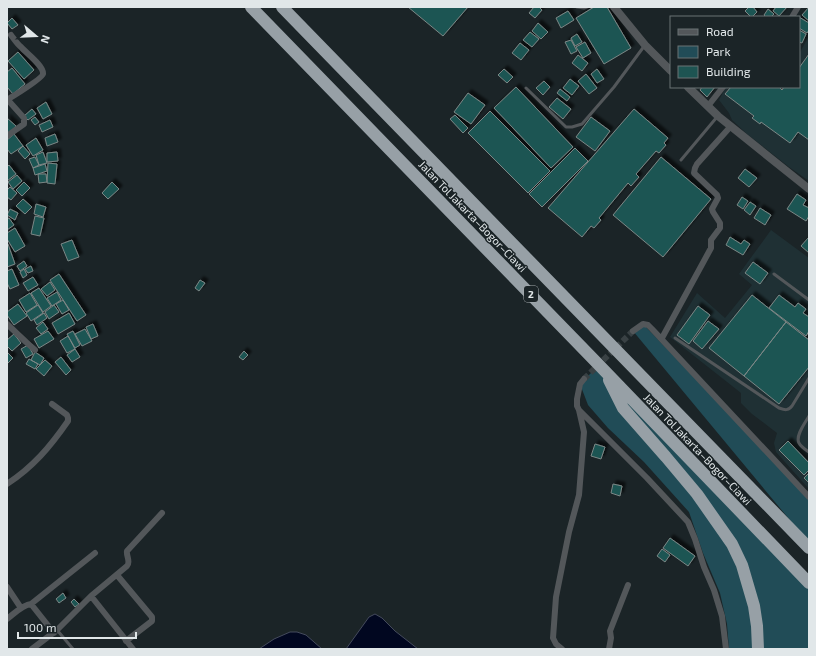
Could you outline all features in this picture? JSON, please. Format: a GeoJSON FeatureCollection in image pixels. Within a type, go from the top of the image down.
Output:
{"type":"FeatureCollection","features":[{"type":"Feature","properties":{"kind":"highway","name":"Jalan Tol Jakarta–Bogor–Ciawi"},"geometry":{"type":"LineString","coordinates":[[251,7],[809,583]]}},
{"type":"Feature","properties":{"kind":"highway","name":"Jalan Tol Jakarta–Bogor–Ciawi"},"geometry":{"type":"LineString","coordinates":[[282,7],[809,548]]}},
{"type":"Feature","properties":{"kind":"highway"},"geometry":{"type":"LineString","coordinates":[[602,368],[623,408],[697,494],[732,544],[742,565],[754,606],[758,649]]}},
{"type":"Feature","properties":{"kind":"street"},"geometry":{"type":"LineString","coordinates":[[614,7],[645,45],[670,70]]}},
{"type":"Feature","properties":{"kind":"street"},"geometry":{"type":"LineString","coordinates":[[793,16],[798,7]]}},
{"type":"Feature","properties":{"kind":"street"},"geometry":{"type":"LineString","coordinates":[[7,136],[24,124],[24,118],[7,100],[38,80],[42,76],[43,72],[32,57],[11,35]]}},
{"type":"Feature","properties":{"kind":"street"},"geometry":{"type":"LineString","coordinates":[[689,88],[718,116],[809,189]]}},
{"type":"Feature","properties":{"kind":"street"},"geometry":{"type":"LineString","coordinates":[[708,106],[721,88]]}},
{"type":"Feature","properties":{"kind":"street"},"geometry":{"type":"LineString","coordinates":[[662,338],[711,248],[711,240],[720,228],[720,223],[712,209],[718,198],[717,195],[694,173],[695,168],[731,126]]}},
{"type":"Feature","properties":{"kind":"street"},"geometry":{"type":"LineString","coordinates":[[7,324],[35,350]]}},
{"type":"Feature","properties":{"kind":"street"},"geometry":{"type":"LineString","coordinates":[[633,331],[643,324],[646,324],[662,338],[809,497]]}},
{"type":"Feature","properties":{"kind":"street"},"geometry":{"type":"LineString","coordinates":[[562,649],[556,644],[553,638],[556,597],[567,540],[579,495],[584,432],[577,406],[578,391],[580,384],[584,379]]}},
{"type":"Feature","properties":{"kind":"street"},"geometry":{"type":"LineString","coordinates":[[7,484],[20,476],[35,463],[49,447],[68,420],[67,415],[52,404]]}},
{"type":"Feature","properties":{"kind":"street"},"geometry":{"type":"LineString","coordinates":[[579,410],[648,478],[688,522],[714,590],[722,616],[726,649]]}},
{"type":"Feature","properties":{"kind":"street"},"geometry":{"type":"LineString","coordinates":[[32,649],[56,632],[91,596],[128,565],[127,551],[162,513]]}},
{"type":"Feature","properties":{"kind":"street"},"geometry":{"type":"LineString","coordinates":[[7,619],[27,604],[31,604],[95,553]]}},
{"type":"Feature","properties":{"kind":"street"},"geometry":{"type":"LineString","coordinates":[[117,575],[152,617],[152,621],[126,641]]}},
{"type":"Feature","properties":{"kind":"street"},"geometry":{"type":"LineString","coordinates":[[609,649],[611,638],[610,631],[628,585]]}},
{"type":"Feature","properties":{"kind":"street"},"geometry":{"type":"LineString","coordinates":[[7,587],[21,608]]}},
{"type":"Feature","properties":{"kind":"street"},"geometry":{"type":"LineString","coordinates":[[91,596],[133,649]]}},
{"type":"Feature","properties":{"kind":"street"},"geometry":{"type":"LineString","coordinates":[[31,604],[56,632]]}},
{"type":"Feature","properties":{"kind":"lane"},"geometry":{"type":"LineString","coordinates":[[577,7],[587,7]]}},
{"type":"Feature","properties":{"kind":"lane"},"geometry":{"type":"LineString","coordinates":[[526,88],[566,127],[572,128],[582,124],[614,87],[645,45]]}},
{"type":"Feature","properties":{"kind":"lane"},"geometry":{"type":"LineString","coordinates":[[681,160],[718,116]]}},
{"type":"Feature","properties":{"kind":"lane"},"geometry":{"type":"LineString","coordinates":[[774,274],[809,300]]}},
{"type":"Feature","properties":{"kind":"lane"},"geometry":{"type":"LineString","coordinates":[[675,338],[785,410],[790,409],[809,378]]}},
{"type":"Feature","properties":{"kind":"lane"},"geometry":{"type":"LineString","coordinates":[[809,416],[798,435],[800,446],[809,452]]}},
{"type":"Feature","properties":{"kind":"lane"},"geometry":{"type":"LineString","coordinates":[[56,632],[73,649]]}},
{"type":"Feature","properties":{"kind":"shaded area"},"geometry":{"type":"Polygon","coordinates":[[[809,36],[809,181],[747,134],[732,120],[729,113],[719,100],[725,88],[800,88],[800,52],[809,36]]]}},
{"type":"Feature","properties":{"kind":"shaded area"},"geometry":{"type":"Polygon","coordinates":[[[771,230],[809,258],[809,489],[776,452],[774,443],[777,433],[752,414],[741,403],[741,393],[670,337],[697,293],[725,318],[752,285],[739,274],[771,230]]]}},
{"type":"Feature","properties":{"kind":"shaded area"},"geometry":{"type":"Polygon","coordinates":[[[375,614],[382,618],[395,631],[418,649],[346,649],[369,617],[375,614]]]}},
{"type":"Feature","properties":{"kind":"shaded area"},"geometry":{"type":"Polygon","coordinates":[[[290,632],[297,632],[306,635],[322,649],[259,649],[274,639],[290,632]]]}},
{"type":"Feature","properties":{"kind":"green space"},"geometry":{"type":"Polygon","coordinates":[[[643,324],[809,497],[809,543],[633,331],[643,324]]]}},
{"type":"Feature","properties":{"kind":"green space"},"geometry":{"type":"Polygon","coordinates":[[[599,365],[809,583],[809,649],[729,649],[727,624],[720,593],[703,553],[689,512],[644,462],[608,428],[588,405],[580,384],[599,365]]]}},
{"type":"Feature","properties":{"kind":"building"},"geometry":{"type":"Polygon","coordinates":[[[408,7],[468,7],[443,36],[408,7]]]}},
{"type":"Feature","properties":{"kind":"building"},"geometry":{"type":"Polygon","coordinates":[[[534,7],[539,7],[542,10],[535,18],[529,13],[534,7]]]}},
{"type":"Feature","properties":{"kind":"building"},"geometry":{"type":"Polygon","coordinates":[[[594,7],[607,7],[631,48],[604,64],[576,18],[594,7]]]}},
{"type":"Feature","properties":{"kind":"building"},"geometry":{"type":"Polygon","coordinates":[[[749,7],[753,7],[757,12],[753,16],[750,16],[745,11],[749,7]]]}},
{"type":"Feature","properties":{"kind":"building"},"geometry":{"type":"Polygon","coordinates":[[[776,7],[787,7],[779,16],[773,11],[776,7]]]}},
{"type":"Feature","properties":{"kind":"building"},"geometry":{"type":"Polygon","coordinates":[[[809,7],[809,21],[802,15],[809,7]]]}},
{"type":"Feature","properties":{"kind":"building"},"geometry":{"type":"Polygon","coordinates":[[[768,9],[774,14],[772,16],[764,15],[768,9]]]}},
{"type":"Feature","properties":{"kind":"building"},"geometry":{"type":"Polygon","coordinates":[[[568,11],[574,20],[561,28],[556,18],[568,11]]]}},
{"type":"Feature","properties":{"kind":"building"},"geometry":{"type":"Polygon","coordinates":[[[12,18],[18,25],[12,29],[7,23],[12,18]]]}},
{"type":"Feature","properties":{"kind":"building"},"geometry":{"type":"Polygon","coordinates":[[[800,18],[809,23],[809,30],[807,33],[800,29],[800,18]]]}},
{"type":"Feature","properties":{"kind":"building"},"geometry":{"type":"Polygon","coordinates":[[[538,23],[548,32],[541,39],[532,31],[538,23]]]}},
{"type":"Feature","properties":{"kind":"building"},"geometry":{"type":"Polygon","coordinates":[[[800,31],[806,34],[802,43],[800,42],[800,31]]]}},
{"type":"Feature","properties":{"kind":"building"},"geometry":{"type":"Polygon","coordinates":[[[530,32],[539,39],[532,47],[523,40],[530,32]]]}},
{"type":"Feature","properties":{"kind":"building"},"geometry":{"type":"Polygon","coordinates":[[[577,34],[582,42],[575,46],[571,38],[577,34]]]}},
{"type":"Feature","properties":{"kind":"building"},"geometry":{"type":"Polygon","coordinates":[[[571,40],[577,51],[571,54],[565,42],[571,40]]]}},
{"type":"Feature","properties":{"kind":"building"},"geometry":{"type":"Polygon","coordinates":[[[585,42],[591,53],[583,58],[576,47],[585,42]]]}},
{"type":"Feature","properties":{"kind":"building"},"geometry":{"type":"Polygon","coordinates":[[[520,43],[529,50],[521,60],[512,53],[520,43]]]}},
{"type":"Feature","properties":{"kind":"building"},"geometry":{"type":"Polygon","coordinates":[[[18,52],[34,70],[24,79],[8,61],[18,52]]]}},
{"type":"Feature","properties":{"kind":"building"},"geometry":{"type":"Polygon","coordinates":[[[809,54],[809,140],[798,132],[790,143],[761,122],[760,124],[752,118],[754,116],[725,94],[730,88],[780,88],[782,90],[783,88],[800,88],[800,67],[809,54]]]}},
{"type":"Feature","properties":{"kind":"building"},"geometry":{"type":"Polygon","coordinates":[[[578,55],[588,63],[582,71],[572,63],[578,55]]]}},
{"type":"Feature","properties":{"kind":"building"},"geometry":{"type":"Polygon","coordinates":[[[12,68],[25,84],[13,94],[7,87],[7,72],[12,68]]]}},
{"type":"Feature","properties":{"kind":"building"},"geometry":{"type":"Polygon","coordinates":[[[504,69],[513,77],[507,83],[498,75],[504,69]]]}},
{"type":"Feature","properties":{"kind":"building"},"geometry":{"type":"Polygon","coordinates":[[[597,69],[604,79],[597,83],[591,74],[597,69]]]}},
{"type":"Feature","properties":{"kind":"building"},"geometry":{"type":"Polygon","coordinates":[[[586,74],[597,88],[589,94],[578,81],[586,74]]]}},
{"type":"Feature","properties":{"kind":"building"},"geometry":{"type":"Polygon","coordinates":[[[570,79],[579,86],[572,95],[563,88],[570,79]]]}},
{"type":"Feature","properties":{"kind":"building"},"geometry":{"type":"Polygon","coordinates":[[[544,81],[550,87],[543,95],[536,88],[544,81]]]}},
{"type":"Feature","properties":{"kind":"building"},"geometry":{"type":"Polygon","coordinates":[[[516,87],[573,147],[551,168],[494,108],[516,87]]]}},
{"type":"Feature","properties":{"kind":"building"},"geometry":{"type":"Polygon","coordinates":[[[701,88],[714,88],[707,97],[700,90],[701,88]]]}},
{"type":"Feature","properties":{"kind":"building"},"geometry":{"type":"Polygon","coordinates":[[[560,89],[570,97],[567,101],[557,93],[560,89]]]}},
{"type":"Feature","properties":{"kind":"building"},"geometry":{"type":"Polygon","coordinates":[[[468,93],[485,105],[471,124],[454,112],[468,93]]]}},
{"type":"Feature","properties":{"kind":"building"},"geometry":{"type":"Polygon","coordinates":[[[557,98],[571,109],[563,119],[549,107],[557,98]]]}},
{"type":"Feature","properties":{"kind":"building"},"geometry":{"type":"Polygon","coordinates":[[[46,102],[52,114],[43,119],[37,108],[46,102]]]}},
{"type":"Feature","properties":{"kind":"building"},"geometry":{"type":"Polygon","coordinates":[[[32,109],[36,114],[28,120],[24,116],[32,109]]]}},
{"type":"Feature","properties":{"kind":"building"},"geometry":{"type":"Polygon","coordinates":[[[634,109],[668,138],[664,143],[666,145],[659,153],[656,151],[636,174],[639,177],[631,186],[628,183],[599,218],[601,220],[594,228],[591,226],[582,237],[548,208],[634,109]]]}},
{"type":"Feature","properties":{"kind":"building"},"geometry":{"type":"Polygon","coordinates":[[[490,111],[550,171],[528,193],[468,133],[490,111]]]}},
{"type":"Feature","properties":{"kind":"building"},"geometry":{"type":"Polygon","coordinates":[[[455,115],[468,128],[463,133],[450,119],[455,115]]]}},
{"type":"Feature","properties":{"kind":"building"},"geometry":{"type":"Polygon","coordinates":[[[35,117],[39,122],[35,125],[31,120],[35,117]]]}},
{"type":"Feature","properties":{"kind":"building"},"geometry":{"type":"Polygon","coordinates":[[[591,117],[610,131],[595,151],[576,137],[591,117]]]}},
{"type":"Feature","properties":{"kind":"building"},"geometry":{"type":"Polygon","coordinates":[[[7,118],[16,126],[8,134],[7,133],[7,118]]]}},
{"type":"Feature","properties":{"kind":"building"},"geometry":{"type":"Polygon","coordinates":[[[50,120],[53,127],[42,132],[39,125],[50,120]]]}},
{"type":"Feature","properties":{"kind":"building"},"geometry":{"type":"Polygon","coordinates":[[[14,134],[23,146],[11,154],[7,149],[7,140],[14,134]]]}},
{"type":"Feature","properties":{"kind":"building"},"geometry":{"type":"Polygon","coordinates":[[[55,134],[58,142],[47,146],[45,138],[55,134]]]}},
{"type":"Feature","properties":{"kind":"building"},"geometry":{"type":"Polygon","coordinates":[[[36,138],[43,150],[33,156],[26,145],[36,138]]]}},
{"type":"Feature","properties":{"kind":"building"},"geometry":{"type":"Polygon","coordinates":[[[23,146],[30,154],[25,159],[18,151],[23,146]]]}},
{"type":"Feature","properties":{"kind":"building"},"geometry":{"type":"Polygon","coordinates":[[[575,148],[588,161],[542,207],[529,194],[575,148]]]}},
{"type":"Feature","properties":{"kind":"building"},"geometry":{"type":"Polygon","coordinates":[[[43,152],[47,163],[39,165],[36,155],[43,152]]]}},
{"type":"Feature","properties":{"kind":"building"},"geometry":{"type":"Polygon","coordinates":[[[57,152],[58,161],[47,162],[47,153],[57,152]]]}},
{"type":"Feature","properties":{"kind":"building"},"geometry":{"type":"Polygon","coordinates":[[[35,157],[39,165],[33,168],[29,159],[35,157]]]}},
{"type":"Feature","properties":{"kind":"building"},"geometry":{"type":"Polygon","coordinates":[[[661,157],[711,199],[663,257],[613,215],[661,157]]]}},
{"type":"Feature","properties":{"kind":"building"},"geometry":{"type":"Polygon","coordinates":[[[48,163],[57,164],[55,184],[47,183],[48,163]]]}},
{"type":"Feature","properties":{"kind":"building"},"geometry":{"type":"Polygon","coordinates":[[[45,164],[47,171],[35,175],[33,168],[45,164]]]}},
{"type":"Feature","properties":{"kind":"building"},"geometry":{"type":"Polygon","coordinates":[[[9,165],[16,174],[7,181],[7,167],[9,165]]]}},
{"type":"Feature","properties":{"kind":"building"},"geometry":{"type":"Polygon","coordinates":[[[745,169],[757,178],[749,187],[738,178],[745,169]]]}},
{"type":"Feature","properties":{"kind":"building"},"geometry":{"type":"Polygon","coordinates":[[[38,174],[46,174],[47,182],[39,183],[38,174]]]}},
{"type":"Feature","properties":{"kind":"building"},"geometry":{"type":"Polygon","coordinates":[[[17,175],[22,181],[13,189],[8,182],[17,175]]]}},
{"type":"Feature","properties":{"kind":"building"},"geometry":{"type":"Polygon","coordinates":[[[24,182],[30,188],[22,196],[16,190],[24,182]]]}},
{"type":"Feature","properties":{"kind":"building"},"geometry":{"type":"Polygon","coordinates":[[[112,182],[119,189],[108,199],[102,193],[112,182]]]}},
{"type":"Feature","properties":{"kind":"building"},"geometry":{"type":"Polygon","coordinates":[[[10,187],[17,193],[11,200],[7,197],[7,190],[10,187]]]}},
{"type":"Feature","properties":{"kind":"building"},"geometry":{"type":"Polygon","coordinates":[[[797,194],[806,200],[803,205],[809,208],[809,216],[806,221],[787,209],[797,194]]]}},
{"type":"Feature","properties":{"kind":"building"},"geometry":{"type":"Polygon","coordinates":[[[742,197],[748,201],[743,209],[737,205],[742,197]]]}},
{"type":"Feature","properties":{"kind":"building"},"geometry":{"type":"Polygon","coordinates":[[[23,199],[32,207],[25,214],[16,206],[23,199]]]}},
{"type":"Feature","properties":{"kind":"building"},"geometry":{"type":"Polygon","coordinates":[[[750,202],[756,206],[750,215],[744,210],[750,202]]]}},
{"type":"Feature","properties":{"kind":"building"},"geometry":{"type":"Polygon","coordinates":[[[36,204],[46,207],[43,217],[34,214],[36,204]]]}},
{"type":"Feature","properties":{"kind":"building"},"geometry":{"type":"Polygon","coordinates":[[[760,208],[771,215],[765,225],[754,218],[760,208]]]}},
{"type":"Feature","properties":{"kind":"building"},"geometry":{"type":"Polygon","coordinates":[[[10,209],[18,213],[15,220],[7,215],[10,209]]]}},
{"type":"Feature","properties":{"kind":"building"},"geometry":{"type":"Polygon","coordinates":[[[35,216],[44,218],[40,236],[31,234],[35,216]]]}},
{"type":"Feature","properties":{"kind":"building"},"geometry":{"type":"Polygon","coordinates":[[[9,218],[14,225],[7,230],[7,219],[9,218]]]}},
{"type":"Feature","properties":{"kind":"building"},"geometry":{"type":"Polygon","coordinates":[[[15,228],[25,246],[15,252],[7,239],[7,233],[15,228]]]}},
{"type":"Feature","properties":{"kind":"building"},"geometry":{"type":"Polygon","coordinates":[[[730,237],[741,244],[744,240],[750,244],[743,255],[726,245],[730,237]]]}},
{"type":"Feature","properties":{"kind":"building"},"geometry":{"type":"Polygon","coordinates":[[[808,238],[809,240],[809,253],[801,246],[808,238]]]}},
{"type":"Feature","properties":{"kind":"building"},"geometry":{"type":"Polygon","coordinates":[[[72,240],[79,257],[68,261],[61,244],[72,240]]]}},
{"type":"Feature","properties":{"kind":"building"},"geometry":{"type":"Polygon","coordinates":[[[7,244],[15,264],[7,267],[7,244]]]}},
{"type":"Feature","properties":{"kind":"building"},"geometry":{"type":"Polygon","coordinates":[[[24,261],[27,266],[20,271],[17,266],[24,261]]]}},
{"type":"Feature","properties":{"kind":"building"},"geometry":{"type":"Polygon","coordinates":[[[753,262],[768,273],[760,284],[745,273],[753,262]]]}},
{"type":"Feature","properties":{"kind":"building"},"geometry":{"type":"Polygon","coordinates":[[[31,266],[33,271],[28,273],[25,269],[31,266]]]}},
{"type":"Feature","properties":{"kind":"building"},"geometry":{"type":"Polygon","coordinates":[[[12,269],[19,285],[10,289],[7,283],[7,271],[12,269]]]}},
{"type":"Feature","properties":{"kind":"building"},"geometry":{"type":"Polygon","coordinates":[[[24,269],[27,275],[23,278],[20,272],[24,269]]]}},
{"type":"Feature","properties":{"kind":"building"},"geometry":{"type":"Polygon","coordinates":[[[59,274],[86,315],[77,321],[50,280],[59,274]]]}},
{"type":"Feature","properties":{"kind":"building"},"geometry":{"type":"Polygon","coordinates":[[[33,277],[38,285],[28,291],[23,283],[33,277]]]}},
{"type":"Feature","properties":{"kind":"building"},"geometry":{"type":"Polygon","coordinates":[[[200,280],[205,283],[199,291],[195,288],[200,280]]]}},
{"type":"Feature","properties":{"kind":"building"},"geometry":{"type":"Polygon","coordinates":[[[50,282],[55,290],[47,296],[41,289],[50,282]]]}},
{"type":"Feature","properties":{"kind":"building"},"geometry":{"type":"Polygon","coordinates":[[[39,288],[51,306],[43,312],[31,293],[39,288]]]}},
{"type":"Feature","properties":{"kind":"building"},"geometry":{"type":"Polygon","coordinates":[[[57,292],[61,300],[52,306],[47,298],[57,292]]]}},
{"type":"Feature","properties":{"kind":"building"},"geometry":{"type":"Polygon","coordinates":[[[30,293],[37,305],[26,312],[19,300],[30,293]]]}},
{"type":"Feature","properties":{"kind":"building"},"geometry":{"type":"Polygon","coordinates":[[[752,295],[786,322],[744,376],[709,348],[752,295]]]}},
{"type":"Feature","properties":{"kind":"building"},"geometry":{"type":"Polygon","coordinates":[[[779,295],[795,307],[798,303],[806,309],[803,313],[809,317],[809,331],[806,336],[769,308],[779,295]]]}},
{"type":"Feature","properties":{"kind":"building"},"geometry":{"type":"Polygon","coordinates":[[[63,300],[69,310],[62,314],[56,304],[63,300]]]}},
{"type":"Feature","properties":{"kind":"building"},"geometry":{"type":"Polygon","coordinates":[[[18,304],[27,316],[14,325],[7,315],[7,312],[18,304]]]}},
{"type":"Feature","properties":{"kind":"building"},"geometry":{"type":"Polygon","coordinates":[[[38,305],[43,313],[31,321],[26,313],[38,305]]]}},
{"type":"Feature","properties":{"kind":"building"},"geometry":{"type":"Polygon","coordinates":[[[54,305],[59,312],[49,319],[45,312],[54,305]]]}},
{"type":"Feature","properties":{"kind":"building"},"geometry":{"type":"Polygon","coordinates":[[[698,306],[710,315],[689,344],[677,335],[698,306]]]}},
{"type":"Feature","properties":{"kind":"building"},"geometry":{"type":"Polygon","coordinates":[[[44,313],[47,318],[37,325],[34,320],[44,313]]]}},
{"type":"Feature","properties":{"kind":"building"},"geometry":{"type":"Polygon","coordinates":[[[69,313],[75,324],[58,334],[52,323],[69,313]]]}},
{"type":"Feature","properties":{"kind":"building"},"geometry":{"type":"Polygon","coordinates":[[[708,321],[719,329],[702,349],[693,341],[708,321]]]}},
{"type":"Feature","properties":{"kind":"building"},"geometry":{"type":"Polygon","coordinates":[[[43,322],[48,329],[41,334],[36,328],[43,322]]]}},
{"type":"Feature","properties":{"kind":"building"},"geometry":{"type":"Polygon","coordinates":[[[786,322],[809,340],[809,367],[779,404],[744,376],[786,322]]]}},
{"type":"Feature","properties":{"kind":"building"},"geometry":{"type":"Polygon","coordinates":[[[93,324],[98,336],[91,339],[86,327],[93,324]]]}},
{"type":"Feature","properties":{"kind":"building"},"geometry":{"type":"Polygon","coordinates":[[[85,329],[92,341],[82,346],[75,334],[85,329]]]}},
{"type":"Feature","properties":{"kind":"building"},"geometry":{"type":"Polygon","coordinates":[[[48,331],[54,339],[39,348],[34,339],[48,331]]]}},
{"type":"Feature","properties":{"kind":"building"},"geometry":{"type":"Polygon","coordinates":[[[73,331],[80,345],[75,348],[67,334],[73,331]]]}},
{"type":"Feature","properties":{"kind":"building"},"geometry":{"type":"Polygon","coordinates":[[[14,334],[21,343],[12,351],[7,346],[7,340],[14,334]]]}},
{"type":"Feature","properties":{"kind":"building"},"geometry":{"type":"Polygon","coordinates":[[[68,336],[75,349],[67,353],[60,341],[68,336]]]}},
{"type":"Feature","properties":{"kind":"building"},"geometry":{"type":"Polygon","coordinates":[[[28,345],[33,354],[26,358],[21,349],[28,345]]]}},
{"type":"Feature","properties":{"kind":"building"},"geometry":{"type":"Polygon","coordinates":[[[75,349],[80,357],[72,362],[67,355],[75,349]]]}},
{"type":"Feature","properties":{"kind":"building"},"geometry":{"type":"Polygon","coordinates":[[[244,351],[248,355],[243,360],[239,357],[244,351]]]}},
{"type":"Feature","properties":{"kind":"building"},"geometry":{"type":"Polygon","coordinates":[[[7,352],[13,358],[7,364],[7,352]]]}},
{"type":"Feature","properties":{"kind":"building"},"geometry":{"type":"Polygon","coordinates":[[[35,352],[44,358],[40,365],[31,360],[35,352]]]}},
{"type":"Feature","properties":{"kind":"building"},"geometry":{"type":"Polygon","coordinates":[[[61,357],[71,370],[66,375],[55,362],[61,357]]]}},
{"type":"Feature","properties":{"kind":"building"},"geometry":{"type":"Polygon","coordinates":[[[29,359],[38,364],[35,369],[26,364],[29,359]]]}},
{"type":"Feature","properties":{"kind":"building"},"geometry":{"type":"Polygon","coordinates":[[[45,360],[52,366],[44,376],[36,369],[45,360]]]}},
{"type":"Feature","properties":{"kind":"building"},"geometry":{"type":"Polygon","coordinates":[[[788,441],[809,463],[809,470],[804,475],[779,450],[788,441]]]}},
{"type":"Feature","properties":{"kind":"building"},"geometry":{"type":"Polygon","coordinates":[[[595,444],[605,447],[601,459],[591,456],[595,444]]]}},
{"type":"Feature","properties":{"kind":"building"},"geometry":{"type":"Polygon","coordinates":[[[809,473],[809,483],[804,478],[809,473]]]}},
{"type":"Feature","properties":{"kind":"building"},"geometry":{"type":"Polygon","coordinates":[[[613,484],[622,486],[620,496],[611,493],[613,484]]]}},
{"type":"Feature","properties":{"kind":"building"},"geometry":{"type":"Polygon","coordinates":[[[670,538],[695,556],[688,566],[663,548],[670,538]]]}},
{"type":"Feature","properties":{"kind":"building"},"geometry":{"type":"Polygon","coordinates":[[[662,549],[670,555],[665,562],[657,556],[662,549]]]}},
{"type":"Feature","properties":{"kind":"building"},"geometry":{"type":"Polygon","coordinates":[[[63,593],[66,598],[59,603],[56,599],[63,593]]]}},
{"type":"Feature","properties":{"kind":"building"},"geometry":{"type":"Polygon","coordinates":[[[74,599],[79,604],[75,607],[71,602],[74,599]]]}},
{"type":"Feature","properties":{"kind":"tunnel"},"geometry":{"type":"LineString","coordinates":[[584,379],[633,331]]}}]}
